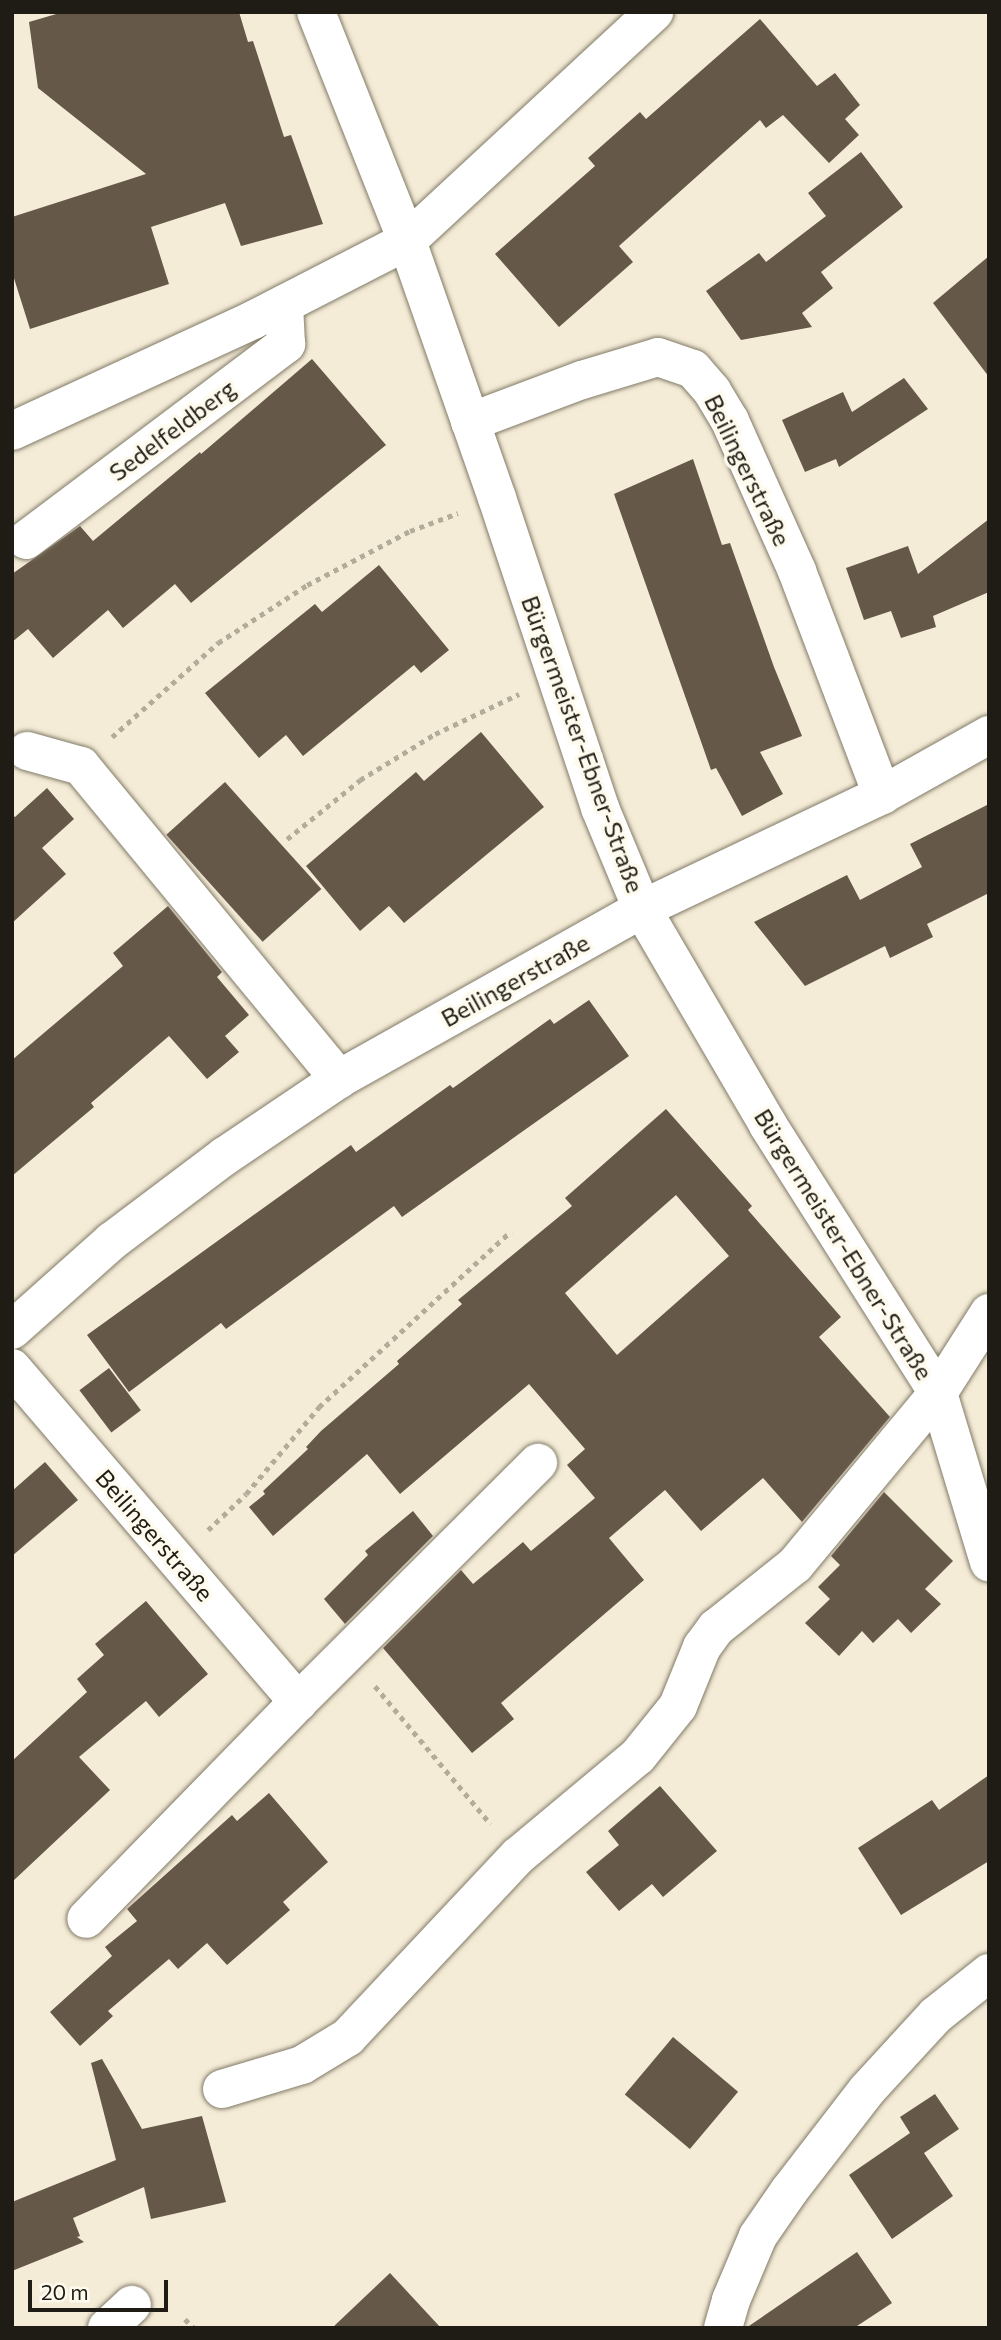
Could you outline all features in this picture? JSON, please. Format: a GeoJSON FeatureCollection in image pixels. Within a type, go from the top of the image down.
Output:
{"type":"FeatureCollection","features":[{"type":"Feature","properties":{"kind":"street","name":"Bürgermeister-Ebner-Straße"},"geometry":{"type":"LineString","coordinates":[[316,12],[407,241],[497,498],[600,808],[642,909],[768,1125],[939,1393],[989,1562]]}},
{"type":"Feature","properties":{"kind":"street"},"geometry":{"type":"LineString","coordinates":[[407,241],[654,12]]}},
{"type":"Feature","properties":{"kind":"street","name":"Sedelfeldberg"},"geometry":{"type":"LineString","coordinates":[[12,431],[284,304],[407,241]]}},
{"type":"Feature","properties":{"kind":"street","name":"Sedelfeldberg"},"geometry":{"type":"LineString","coordinates":[[26,540],[285,344],[284,304]]}},
{"type":"Feature","properties":{"kind":"street","name":"Beilingerstraße"},"geometry":{"type":"LineString","coordinates":[[470,422],[582,380],[658,357],[693,369],[712,391],[730,421],[797,571],[882,795]]}},
{"type":"Feature","properties":{"kind":"street","name":"Beilingerstraße"},"geometry":{"type":"LineString","coordinates":[[12,1330],[112,1241],[225,1156],[339,1079],[642,909],[882,795],[989,735]]}},
{"type":"Feature","properties":{"kind":"street"},"geometry":{"type":"LineString","coordinates":[[27,751],[81,766],[339,1079]]}},
{"type":"Feature","properties":{"kind":"street","name":"Bürgermeister-Ebner-Straße"},"geometry":{"type":"LineString","coordinates":[[222,2089],[302,2065],[348,2037],[518,1856],[638,1756],[678,1706],[702,1647],[716,1628],[795,1565],[939,1393],[989,1313]]}},
{"type":"Feature","properties":{"kind":"street","name":"Beilingerstraße"},"geometry":{"type":"LineString","coordinates":[[12,1368],[298,1702]]}},
{"type":"Feature","properties":{"kind":"street"},"geometry":{"type":"LineString","coordinates":[[86,1919],[298,1702],[538,1463]]}},
{"type":"Feature","properties":{"kind":"street"},"geometry":{"type":"LineString","coordinates":[[723,2328],[731,2300],[758,2236],[789,2190],[876,2081],[936,2015],[989,1973]]}},
{"type":"Feature","properties":{"kind":"path"},"geometry":{"type":"LineString","coordinates":[[81,766],[130,719],[218,643],[307,585],[410,531],[497,498]]}},
{"type":"Feature","properties":{"kind":"path"},"geometry":{"type":"LineString","coordinates":[[287,839],[360,780],[435,734],[517,695],[556,681]]}},
{"type":"Feature","properties":{"kind":"path"},"geometry":{"type":"LineString","coordinates":[[176,1560],[246,1494],[319,1407],[511,1231]]}},
{"type":"Feature","properties":{"kind":"path"},"geometry":{"type":"LineString","coordinates":[[348,1653],[518,1856]]}},
{"type":"Feature","properties":{"kind":"path"},"geometry":{"type":"LineString","coordinates":[[186,2319],[194,2328]]}},
{"type":"Feature","properties":{"kind":"building"},"geometry":{"type":"Polygon","coordinates":[[[63,12],[239,12],[248,42],[253,41],[284,137],[291,135],[323,224],[241,246],[225,203],[151,227],[169,284],[30,329],[12,272],[12,217],[146,174],[38,88],[29,22],[63,12]]]}},
{"type":"Feature","properties":{"kind":"building"},"geometry":{"type":"Polygon","coordinates":[[[760,19],[817,86],[835,73],[860,105],[845,119],[859,135],[829,163],[783,115],[766,128],[760,120],[619,246],[633,262],[559,327],[495,254],[595,166],[588,158],[640,112],[646,119],[760,19]]]}},
{"type":"Feature","properties":{"kind":"building"},"geometry":{"type":"Polygon","coordinates":[[[861,152],[903,207],[821,272],[833,288],[802,313],[812,327],[741,340],[706,291],[759,253],[766,262],[826,216],[808,193],[861,152]]]}},
{"type":"Feature","properties":{"kind":"building"},"geometry":{"type":"Polygon","coordinates":[[[989,256],[989,377],[933,303],[989,256]]]}},
{"type":"Feature","properties":{"kind":"building"},"geometry":{"type":"Polygon","coordinates":[[[312,359],[386,445],[191,603],[175,584],[123,628],[108,610],[53,658],[28,629],[12,642],[12,574],[80,526],[93,541],[200,452],[201,454],[312,359]]]}},
{"type":"Feature","properties":{"kind":"building"},"geometry":{"type":"Polygon","coordinates":[[[904,378],[928,409],[839,467],[836,459],[805,472],[782,420],[843,392],[852,412],[904,378]]]}},
{"type":"Feature","properties":{"kind":"building"},"geometry":{"type":"Polygon","coordinates":[[[693,459],[722,545],[730,543],[774,667],[802,736],[760,752],[783,794],[742,816],[716,768],[711,770],[614,494],[693,459]]]}},
{"type":"Feature","properties":{"kind":"building"},"geometry":{"type":"Polygon","coordinates":[[[989,519],[989,592],[933,616],[936,627],[901,638],[891,611],[864,620],[846,568],[908,546],[918,574],[989,519]]]}},
{"type":"Feature","properties":{"kind":"building"},"geometry":{"type":"Polygon","coordinates":[[[379,565],[449,650],[421,673],[414,665],[303,756],[286,735],[259,758],[205,693],[315,604],[322,612],[379,565]]]}},
{"type":"Feature","properties":{"kind":"building"},"geometry":{"type":"Polygon","coordinates":[[[481,732],[544,807],[404,923],[389,906],[360,931],[306,866],[416,772],[424,781],[481,732]]]}},
{"type":"Feature","properties":{"kind":"building"},"geometry":{"type":"Polygon","coordinates":[[[225,782],[321,889],[263,942],[166,835],[225,782]]]}},
{"type":"Feature","properties":{"kind":"building"},"geometry":{"type":"Polygon","coordinates":[[[47,788],[74,819],[42,848],[66,874],[12,923],[12,815],[15,817],[47,788]]]}},
{"type":"Feature","properties":{"kind":"building"},"geometry":{"type":"Polygon","coordinates":[[[989,804],[989,893],[927,924],[933,937],[890,958],[885,946],[805,986],[754,922],[847,875],[860,900],[922,867],[910,844],[989,804]]]}},
{"type":"Feature","properties":{"kind":"building"},"geometry":{"type":"Polygon","coordinates":[[[168,906],[222,972],[217,977],[249,1015],[225,1036],[239,1052],[207,1079],[169,1036],[91,1103],[94,1107],[12,1176],[12,1060],[123,966],[113,953],[168,906]]]}},
{"type":"Feature","properties":{"kind":"building"},"geometry":{"type":"Polygon","coordinates":[[[589,1000],[629,1056],[402,1217],[394,1206],[226,1329],[221,1323],[129,1392],[87,1335],[351,1145],[356,1152],[450,1085],[453,1088],[550,1019],[554,1024],[589,1000]]]}},
{"type":"Feature","properties":{"kind":"building"},"geometry":{"type":"Polygon","coordinates":[[[666,1109],[752,1206],[748,1210],[841,1317],[819,1337],[890,1417],[802,1522],[763,1478],[701,1531],[665,1490],[609,1538],[644,1580],[501,1703],[514,1719],[472,1753],[383,1648],[461,1570],[473,1584],[523,1542],[531,1551],[595,1498],[567,1465],[585,1449],[529,1384],[400,1494],[367,1454],[273,1536],[249,1507],[308,1449],[306,1447],[321,1431],[399,1364],[397,1361],[462,1304],[458,1300],[572,1206],[565,1198],[666,1109]],[[676,1195],[565,1293],[617,1355],[729,1256],[676,1195]]]}},
{"type":"Feature","properties":{"kind":"building"},"geometry":{"type":"Polygon","coordinates":[[[109,1368],[141,1410],[111,1433],[79,1390],[109,1368]]]}},
{"type":"Feature","properties":{"kind":"building"},"geometry":{"type":"Polygon","coordinates":[[[45,1462],[78,1500],[12,1556],[12,1491],[45,1462]]]}},
{"type":"Feature","properties":{"kind":"building"},"geometry":{"type":"Polygon","coordinates":[[[884,1492],[953,1561],[925,1589],[941,1604],[911,1633],[898,1619],[873,1643],[862,1631],[839,1656],[805,1623],[830,1599],[818,1587],[840,1565],[831,1556],[884,1492]]]}},
{"type":"Feature","properties":{"kind":"building"},"geometry":{"type":"Polygon","coordinates":[[[413,1511],[433,1536],[345,1624],[324,1599],[368,1555],[365,1551],[413,1511]]]}},
{"type":"Feature","properties":{"kind":"building"},"geometry":{"type":"Polygon","coordinates":[[[146,1601],[208,1674],[159,1717],[146,1701],[79,1757],[110,1790],[12,1882],[12,1761],[87,1692],[77,1679],[104,1655],[95,1644],[146,1601]]]}},
{"type":"Feature","properties":{"kind":"building"},"geometry":{"type":"Polygon","coordinates":[[[989,1775],[989,1861],[901,1915],[858,1848],[932,1800],[939,1810],[989,1775]]]}},
{"type":"Feature","properties":{"kind":"building"},"geometry":{"type":"Polygon","coordinates":[[[660,1786],[717,1851],[663,1897],[652,1884],[619,1911],[586,1872],[619,1845],[608,1831],[660,1786]]]}},
{"type":"Feature","properties":{"kind":"building"},"geometry":{"type":"Polygon","coordinates":[[[269,1793],[328,1862],[283,1902],[290,1910],[227,1965],[207,1943],[178,1969],[169,1959],[108,2011],[113,2016],[80,2046],[50,2012],[112,1956],[105,1947],[137,1921],[127,1909],[232,1815],[237,1821],[269,1793]]]}},
{"type":"Feature","properties":{"kind":"building"},"geometry":{"type":"Polygon","coordinates":[[[673,2037],[738,2092],[690,2149],[625,2094],[673,2037]]]}},
{"type":"Feature","properties":{"kind":"building"},"geometry":{"type":"Polygon","coordinates":[[[102,2059],[142,2129],[202,2116],[226,2202],[151,2219],[144,2187],[73,2218],[80,2236],[77,2237],[84,2242],[12,2271],[12,2202],[116,2160],[91,2063],[102,2059]]]}},
{"type":"Feature","properties":{"kind":"building"},"geometry":{"type":"Polygon","coordinates":[[[935,2094],[959,2129],[924,2153],[953,2196],[892,2239],[849,2175],[910,2133],[900,2117],[935,2094]]]}},
{"type":"Feature","properties":{"kind":"building"},"geometry":{"type":"Polygon","coordinates":[[[857,2252],[892,2303],[854,2328],[746,2328],[857,2252]]]}},
{"type":"Feature","properties":{"kind":"building"},"geometry":{"type":"Polygon","coordinates":[[[390,2273],[441,2328],[332,2328],[390,2273]]]}}]}
